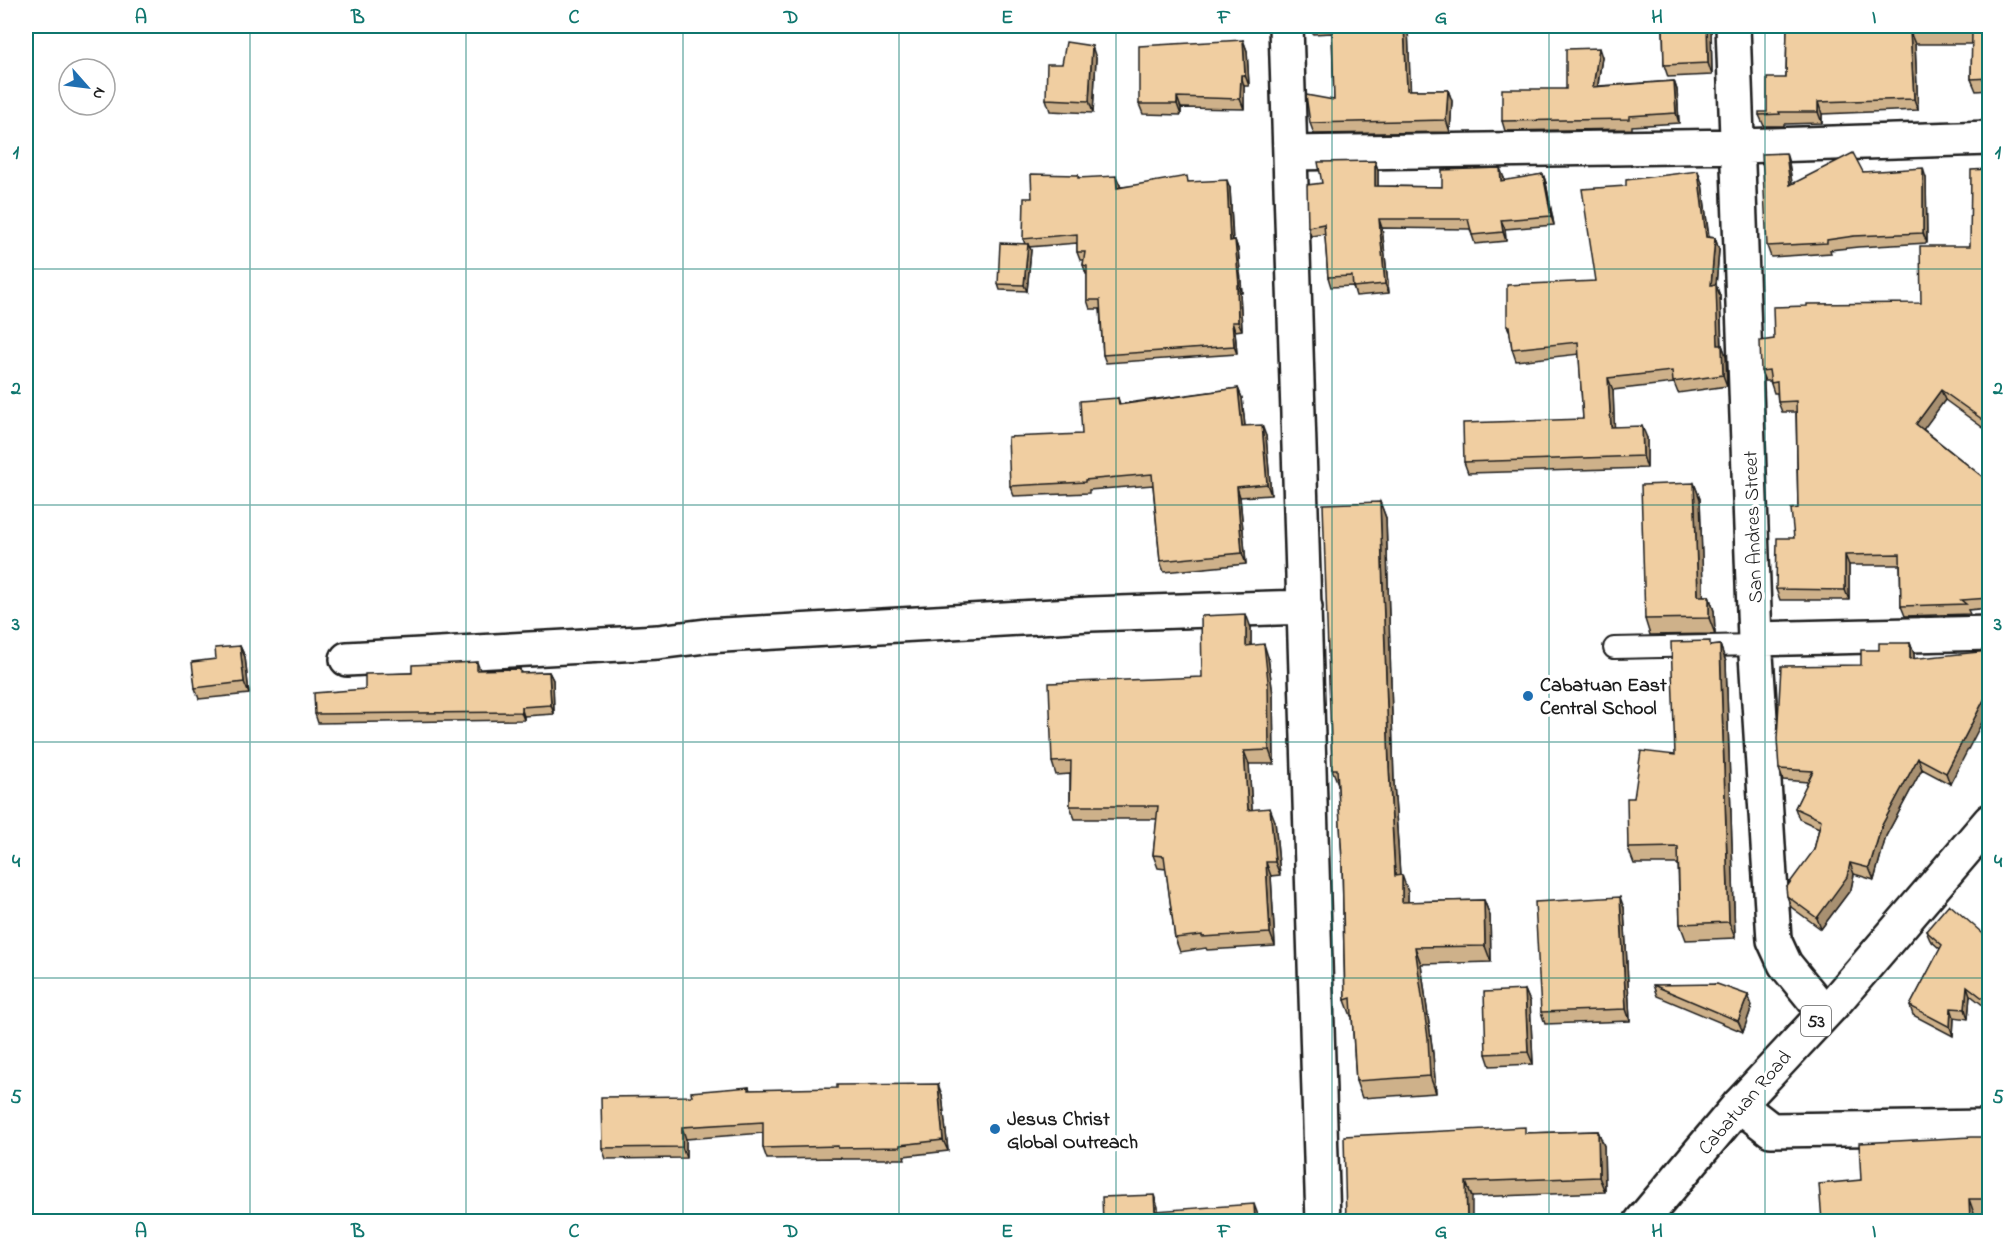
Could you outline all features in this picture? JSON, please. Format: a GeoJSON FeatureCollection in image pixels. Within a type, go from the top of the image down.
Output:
{"type":"FeatureCollection","features":[{"type":"Feature","properties":{"kind":"main road"},"geometry":{"type":"LineString","coordinates":[[1286,26],[1323,1221]]}},
{"type":"Feature","properties":{"kind":"main road","name":"San Andres Street"},"geometry":{"type":"LineString","coordinates":[[1733,26],[1756,642],[1774,940],[1785,964],[1824,1012]]}},
{"type":"Feature","properties":{"kind":"main road"},"geometry":{"type":"LineString","coordinates":[[1290,153],[1739,146],[1989,138]]}},
{"type":"Feature","properties":{"kind":"main road"},"geometry":{"type":"LineString","coordinates":[[347,659],[658,642],[706,636],[1090,614],[1305,607]]}},
{"type":"Feature","properties":{"kind":"main road"},"geometry":{"type":"LineString","coordinates":[[1756,642],[1989,633]]}},
{"type":"Feature","properties":{"kind":"main road","name":"Cabatuan Road"},"geometry":{"type":"LineString","coordinates":[[1641,1221],[1739,1105],[1836,1001],[1989,821]]}},
{"type":"Feature","properties":{"kind":"main road"},"geometry":{"type":"LineString","coordinates":[[1739,1105],[1771,1130],[1989,1127]]}},
{"type":"Feature","properties":{"kind":"lane"},"geometry":{"type":"LineString","coordinates":[[1614,648],[1756,642]]}},
{"type":"Feature","properties":{"kind":"building"},"geometry":{"type":"Polygon","coordinates":[[[1332,26],[1404,26],[1407,90],[1448,90],[1446,120],[1310,123],[1306,95],[1334,100],[1332,26]]]}},
{"type":"Feature","properties":{"kind":"building"},"geometry":{"type":"Polygon","coordinates":[[[1663,26],[1707,26],[1708,63],[1664,65],[1663,26]]]}},
{"type":"Feature","properties":{"kind":"building"},"geometry":{"type":"Polygon","coordinates":[[[1787,26],[1989,26],[1989,78],[1971,79],[1972,32],[1910,32],[1914,99],[1818,102],[1818,112],[1779,112],[1780,114],[1759,115],[1759,112],[1767,112],[1767,78],[1786,78],[1787,26]]]}},
{"type":"Feature","properties":{"kind":"building"},"geometry":{"type":"Polygon","coordinates":[[[1243,40],[1245,75],[1241,75],[1240,99],[1177,97],[1177,104],[1139,104],[1139,46],[1243,40]]]}},
{"type":"Feature","properties":{"kind":"building"},"geometry":{"type":"Polygon","coordinates":[[[1066,42],[1092,46],[1089,101],[1046,99],[1047,64],[1062,64],[1066,42]]]}},
{"type":"Feature","properties":{"kind":"building"},"geometry":{"type":"Polygon","coordinates":[[[1599,48],[1593,87],[1674,81],[1676,113],[1629,116],[1629,119],[1502,121],[1502,89],[1566,89],[1566,49],[1599,48]]]}},
{"type":"Feature","properties":{"kind":"building"},"geometry":{"type":"Polygon","coordinates":[[[1786,153],[1790,185],[1853,153],[1863,172],[1923,168],[1923,233],[1854,236],[1827,240],[1827,243],[1767,246],[1762,154],[1786,153]]]}},
{"type":"Feature","properties":{"kind":"building"},"geometry":{"type":"Polygon","coordinates":[[[1375,161],[1375,186],[1442,187],[1442,170],[1500,168],[1501,181],[1543,174],[1551,216],[1501,220],[1503,232],[1472,235],[1468,219],[1379,219],[1385,284],[1353,287],[1352,276],[1328,277],[1324,224],[1308,227],[1307,185],[1322,183],[1318,162],[1375,161]]]}},
{"type":"Feature","properties":{"kind":"building"},"geometry":{"type":"Polygon","coordinates":[[[1989,169],[1989,424],[1941,390],[1916,424],[1989,482],[1989,598],[1961,600],[1966,604],[1901,606],[1900,554],[1845,555],[1845,590],[1776,589],[1777,538],[1794,538],[1791,509],[1798,508],[1796,401],[1778,402],[1777,382],[1771,383],[1769,370],[1761,371],[1760,341],[1774,339],[1773,307],[1807,306],[1807,304],[1921,303],[1920,246],[1970,246],[1971,170],[1989,169]]]}},
{"type":"Feature","properties":{"kind":"building"},"geometry":{"type":"Polygon","coordinates":[[[1698,171],[1706,237],[1715,238],[1711,285],[1716,284],[1718,345],[1722,345],[1723,375],[1673,382],[1672,371],[1608,378],[1611,427],[1642,426],[1643,456],[1464,462],[1463,423],[1583,419],[1578,342],[1512,349],[1509,326],[1507,326],[1507,285],[1596,281],[1582,189],[1626,186],[1626,180],[1698,171]]]}},
{"type":"Feature","properties":{"kind":"building"},"geometry":{"type":"Polygon","coordinates":[[[1031,174],[1078,175],[1078,178],[1116,176],[1117,188],[1187,176],[1188,182],[1227,180],[1230,241],[1235,240],[1239,285],[1237,285],[1238,322],[1232,322],[1234,346],[1103,355],[1100,300],[1087,300],[1087,266],[1083,265],[1085,252],[1077,252],[1077,234],[1023,239],[1024,198],[1032,198],[1031,174]]]}},
{"type":"Feature","properties":{"kind":"building"},"geometry":{"type":"Polygon","coordinates":[[[1000,243],[1028,244],[1024,285],[998,284],[1000,243]]]}},
{"type":"Feature","properties":{"kind":"building"},"geometry":{"type":"Polygon","coordinates":[[[1238,388],[1242,426],[1262,425],[1267,484],[1237,487],[1242,553],[1160,561],[1152,474],[1085,480],[1085,482],[1010,486],[1008,437],[1082,434],[1080,401],[1118,398],[1119,405],[1238,388]]]}},
{"type":"Feature","properties":{"kind":"building"},"geometry":{"type":"Polygon","coordinates":[[[1694,483],[1698,596],[1709,596],[1709,618],[1645,619],[1641,485],[1694,483]]]}},
{"type":"Feature","properties":{"kind":"building"},"geometry":{"type":"Polygon","coordinates":[[[1380,502],[1395,876],[1402,875],[1402,902],[1484,900],[1485,946],[1415,947],[1428,1038],[1430,1076],[1356,1081],[1351,998],[1345,1000],[1342,860],[1337,769],[1332,769],[1323,504],[1380,502]]]}},
{"type":"Feature","properties":{"kind":"building"},"geometry":{"type":"Polygon","coordinates":[[[1246,614],[1246,646],[1264,644],[1268,681],[1269,750],[1244,751],[1248,810],[1270,808],[1275,862],[1266,862],[1270,933],[1175,938],[1164,856],[1153,855],[1158,806],[1070,806],[1071,761],[1052,762],[1049,683],[1202,677],[1201,616],[1246,614]]]}},
{"type":"Feature","properties":{"kind":"building"},"geometry":{"type":"Polygon","coordinates":[[[1710,641],[1710,646],[1720,645],[1729,922],[1680,924],[1678,847],[1628,848],[1627,798],[1634,798],[1641,751],[1675,755],[1671,642],[1710,641]]]}},
{"type":"Feature","properties":{"kind":"building"},"geometry":{"type":"Polygon","coordinates":[[[1879,643],[1910,643],[1910,659],[1989,651],[1989,690],[1946,773],[1918,758],[1882,825],[1869,868],[1850,863],[1847,877],[1817,918],[1787,896],[1786,888],[1814,850],[1821,820],[1795,808],[1813,771],[1779,769],[1777,739],[1781,666],[1861,665],[1861,650],[1879,650],[1879,643]]]}},
{"type":"Feature","properties":{"kind":"building"},"geometry":{"type":"Polygon","coordinates":[[[240,646],[244,682],[195,688],[192,662],[216,659],[215,648],[240,646]]]}},
{"type":"Feature","properties":{"kind":"building"},"geometry":{"type":"Polygon","coordinates":[[[477,662],[477,670],[520,669],[520,673],[549,672],[551,705],[521,707],[521,712],[315,714],[314,693],[365,689],[365,674],[412,673],[412,665],[477,662]]]}},
{"type":"Feature","properties":{"kind":"building"},"geometry":{"type":"Polygon","coordinates":[[[1620,897],[1626,1009],[1541,1012],[1535,902],[1620,897]]]}},
{"type":"Feature","properties":{"kind":"building"},"geometry":{"type":"Polygon","coordinates":[[[1949,904],[1989,939],[1989,1003],[1967,986],[1965,1009],[1951,1008],[1950,1027],[1910,1006],[1942,945],[1926,931],[1949,904]]]}},
{"type":"Feature","properties":{"kind":"building"},"geometry":{"type":"Polygon","coordinates":[[[1717,984],[1748,995],[1738,1021],[1653,985],[1717,984]]]}},
{"type":"Feature","properties":{"kind":"building"},"geometry":{"type":"Polygon","coordinates":[[[1525,990],[1528,1052],[1486,1054],[1484,992],[1525,990]]]}},
{"type":"Feature","properties":{"kind":"building"},"geometry":{"type":"Polygon","coordinates":[[[938,1084],[943,1140],[900,1145],[900,1147],[763,1148],[763,1122],[682,1127],[682,1147],[602,1148],[601,1097],[692,1096],[691,1092],[749,1087],[749,1090],[837,1088],[837,1085],[938,1084]]]}},
{"type":"Feature","properties":{"kind":"building"},"geometry":{"type":"Polygon","coordinates":[[[1525,1127],[1525,1133],[1598,1131],[1599,1177],[1466,1182],[1467,1221],[1346,1221],[1344,1136],[1525,1127]]]}},
{"type":"Feature","properties":{"kind":"building"},"geometry":{"type":"Polygon","coordinates":[[[1989,1137],[1989,1199],[1969,1199],[1970,1221],[1822,1221],[1819,1184],[1861,1180],[1859,1143],[1989,1137]]]}},
{"type":"Feature","properties":{"kind":"building"},"geometry":{"type":"Polygon","coordinates":[[[1154,1195],[1155,1211],[1254,1204],[1255,1221],[1103,1221],[1102,1197],[1154,1195]]]}},
{"type":"Feature","properties":{"kind":"place","name":"Cabatuan East Central School"},"geometry":{"type":"Point","coordinates":[1528,696]}},
{"type":"Feature","properties":{"kind":"place","name":"Jesus Christ Global Outreach"},"geometry":{"type":"Point","coordinates":[995,1129]}}]}
